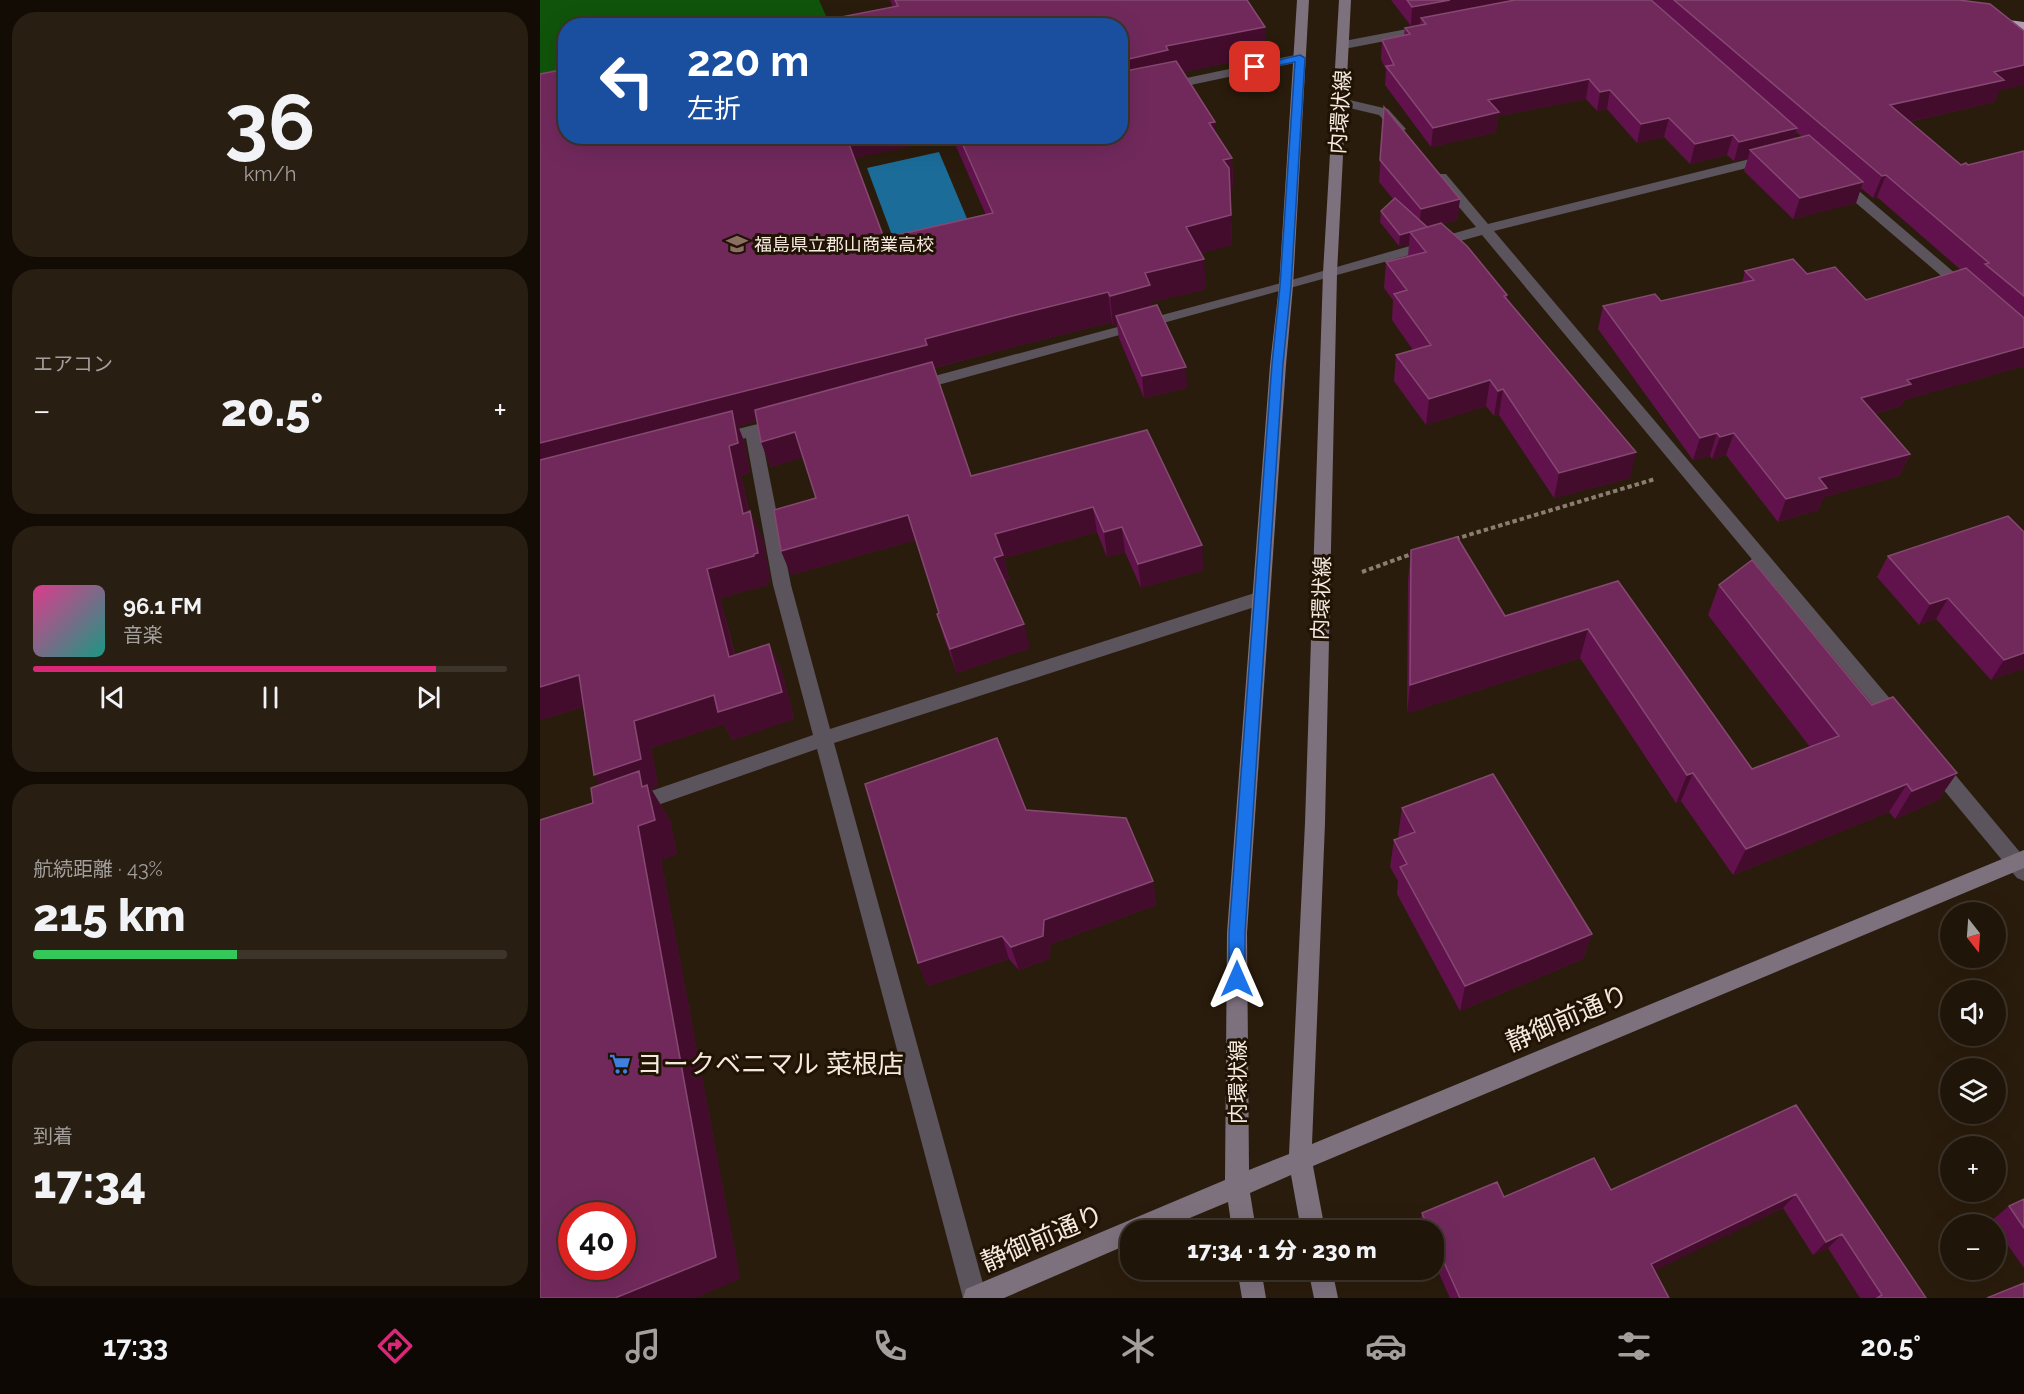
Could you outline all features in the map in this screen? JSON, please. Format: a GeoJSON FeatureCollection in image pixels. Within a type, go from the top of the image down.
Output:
{"type":"FeatureCollection","features":[{"type":"Feature","properties":{"kind":"highway"},"geometry":{"type":"LineString","coordinates":[[1985,21],[2024,26]]}},
{"type":"Feature","properties":{"kind":"street","name":"内環状線"},"geometry":{"type":"LineString","coordinates":[[1242,1220],[1237,1185],[1237,933],[1278,364],[1286,286],[1303,0]]}},
{"type":"Feature","properties":{"kind":"street","name":"内環状線"},"geometry":{"type":"LineString","coordinates":[[1311,1220],[1300,1160],[1316,812],[1330,273],[1345,0]]}},
{"type":"Feature","properties":{"kind":"street"},"geometry":{"type":"LineString","coordinates":[[1985,21],[2016,38]]}},
{"type":"Feature","properties":{"kind":"street"},"geometry":{"type":"LineString","coordinates":[[1344,45],[1437,27]]}},
{"type":"Feature","properties":{"kind":"street"},"geometry":{"type":"LineString","coordinates":[[1128,94],[1300,58]]}},
{"type":"Feature","properties":{"kind":"street"},"geometry":{"type":"LineString","coordinates":[[1341,102],[1383,112],[1409,139]]}},
{"type":"Feature","properties":{"kind":"street"},"geometry":{"type":"LineString","coordinates":[[904,390],[1486,229],[1780,155]]}},
{"type":"Feature","properties":{"kind":"street"},"geometry":{"type":"LineString","coordinates":[[1432,166],[1909,734]]}},
{"type":"Feature","properties":{"kind":"street"},"geometry":{"type":"LineString","coordinates":[[1830,172],[1980,302]]}},
{"type":"Feature","properties":{"kind":"street"},"geometry":{"type":"LineString","coordinates":[[708,442],[800,418]]}},
{"type":"Feature","properties":{"kind":"street"},"geometry":{"type":"LineString","coordinates":[[753,430],[782,585],[975,1298]]}},
{"type":"Feature","properties":{"kind":"street"},"geometry":{"type":"LineString","coordinates":[[616,812],[824,739],[1261,598]]}},
{"type":"Feature","properties":{"kind":"street"},"geometry":{"type":"LineString","coordinates":[[1924,753],[2021,864]]}},
{"type":"Feature","properties":{"kind":"street","name":"静御前通り"},"geometry":{"type":"LineString","coordinates":[[1155,1220],[2021,864]]}},
{"type":"Feature","properties":{"kind":"street","name":"静御前通り"},"geometry":{"type":"LineString","coordinates":[[975,1298],[1120,1235]]}},
{"type":"Feature","properties":{"kind":"street"},"geometry":{"type":"LineString","coordinates":[[1252,1280],[1254,1298]]}},
{"type":"Feature","properties":{"kind":"street"},"geometry":{"type":"LineString","coordinates":[[1322,1280],[1326,1298]]}},
{"type":"Feature","properties":{"kind":"path"},"geometry":{"type":"LineString","coordinates":[[1447,542],[1687,469]]}},
{"type":"Feature","properties":{"kind":"path"},"geometry":{"type":"LineString","coordinates":[[1362,572],[1425,549]]}},
{"type":"Feature","properties":{"kind":"green space"},"geometry":{"type":"Polygon","coordinates":[[[540,0],[819,0],[827,18],[558,18],[558,83],[540,87],[540,0]]]}},
{"type":"Feature","properties":{"kind":"water"},"geometry":{"type":"Polygon","coordinates":[[[939,152],[968,221],[893,238],[867,168],[939,152]]]}},
{"type":"Feature","properties":{"kind":"building"},"geometry":{"type":"Polygon","coordinates":[[[895,0],[1247,0],[1265,27],[1166,46],[1168,50],[1128,59],[1128,18],[836,18],[898,6],[895,0]]]}},
{"type":"Feature","properties":{"kind":"building"},"geometry":{"type":"Polygon","coordinates":[[[1407,0],[1450,0],[1412,7],[1407,0]]]}},
{"type":"Feature","properties":{"kind":"building"},"geometry":{"type":"Polygon","coordinates":[[[1515,0],[1651,0],[1797,128],[1739,142],[1733,135],[1695,144],[1669,118],[1641,124],[1610,90],[1600,92],[1589,79],[1488,100],[1499,112],[1433,128],[1386,66],[1394,65],[1382,40],[1410,34],[1405,28],[1426,24],[1421,18],[1515,0]]]}},
{"type":"Feature","properties":{"kind":"building"},"geometry":{"type":"Polygon","coordinates":[[[1674,0],[1959,0],[1990,4],[2024,31],[2024,65],[1994,72],[2004,80],[1890,105],[1961,165],[2024,151],[2024,296],[1886,175],[1882,176],[1674,0]]]}},
{"type":"Feature","properties":{"kind":"building","name":"福島県立郡山商業高校"},"geometry":{"type":"Polygon","coordinates":[[[1176,61],[1215,122],[1209,123],[1232,158],[1223,160],[1229,168],[1231,215],[1186,227],[1204,259],[1145,273],[1150,285],[1110,296],[1108,292],[1016,315],[925,339],[927,345],[540,443],[540,74],[558,71],[558,144],[849,144],[884,238],[993,213],[963,144],[1128,144],[1128,70],[1176,61]]]}},
{"type":"Feature","properties":{"kind":"building"},"geometry":{"type":"Polygon","coordinates":[[[1384,107],[1460,199],[1421,209],[1380,160],[1384,107]]]}},
{"type":"Feature","properties":{"kind":"building"},"geometry":{"type":"Polygon","coordinates":[[[1809,135],[1863,182],[1800,198],[1750,150],[1809,135]]]}},
{"type":"Feature","properties":{"kind":"building"},"geometry":{"type":"Polygon","coordinates":[[[1395,198],[1427,227],[1400,235],[1381,211],[1395,198]]]}},
{"type":"Feature","properties":{"kind":"building"},"geometry":{"type":"Polygon","coordinates":[[[1441,223],[1467,246],[1507,295],[1504,296],[1636,452],[1559,473],[1503,389],[1498,391],[1490,380],[1429,399],[1396,355],[1431,345],[1394,294],[1407,290],[1386,262],[1426,252],[1410,232],[1441,223]]]}},
{"type":"Feature","properties":{"kind":"building"},"geometry":{"type":"Polygon","coordinates":[[[1793,259],[1807,274],[1835,267],[1866,300],[1966,268],[2024,318],[2024,347],[1907,380],[1911,384],[1861,398],[1910,454],[1819,478],[1827,488],[1786,499],[1734,433],[1720,437],[1717,433],[1700,438],[1603,306],[1655,294],[1661,301],[1754,280],[1745,271],[1793,259]]]}},
{"type":"Feature","properties":{"kind":"building"},"geometry":{"type":"Polygon","coordinates":[[[1157,305],[1186,367],[1142,376],[1116,316],[1157,305]]]}},
{"type":"Feature","properties":{"kind":"building"},"geometry":{"type":"Polygon","coordinates":[[[932,362],[971,476],[1147,430],[1202,545],[1138,564],[1122,527],[1104,532],[1093,507],[995,534],[1003,555],[994,558],[1024,624],[950,649],[937,614],[939,613],[908,515],[781,551],[774,510],[816,498],[795,432],[761,442],[755,410],[932,362]]]}},
{"type":"Feature","properties":{"kind":"building"},"geometry":{"type":"Polygon","coordinates":[[[732,411],[738,443],[729,446],[743,514],[750,511],[758,553],[707,569],[729,657],[769,644],[782,692],[718,712],[714,695],[634,721],[641,759],[594,775],[579,675],[540,687],[540,460],[732,411]]]}},
{"type":"Feature","properties":{"kind":"building"},"geometry":{"type":"Polygon","coordinates":[[[2008,516],[2024,532],[2024,653],[2004,660],[1948,598],[1930,604],[1888,556],[2008,516]]]}},
{"type":"Feature","properties":{"kind":"building"},"geometry":{"type":"Polygon","coordinates":[[[1457,537],[1505,616],[1618,581],[1752,769],[1839,736],[1719,585],[1752,560],[1872,705],[1893,697],[1957,773],[1912,791],[1907,784],[1746,849],[1693,773],[1687,775],[1588,629],[1410,685],[1411,550],[1457,537]]]}},
{"type":"Feature","properties":{"kind":"building"},"geometry":{"type":"Polygon","coordinates":[[[997,738],[1026,810],[1126,818],[1153,881],[1044,920],[1043,936],[1011,947],[1002,936],[918,963],[865,784],[997,738]]]}},
{"type":"Feature","properties":{"kind":"building","name":"ヨークベニマル 菜根店"},"geometry":{"type":"Polygon","coordinates":[[[639,771],[642,787],[647,785],[655,820],[638,826],[716,1257],[615,1298],[540,1298],[540,820],[593,803],[591,788],[639,771]]]}},
{"type":"Feature","properties":{"kind":"building"},"geometry":{"type":"Polygon","coordinates":[[[1493,774],[1592,934],[1465,986],[1400,867],[1407,864],[1394,840],[1415,832],[1402,808],[1493,774]]]}},
{"type":"Feature","properties":{"kind":"building"},"geometry":{"type":"Polygon","coordinates":[[[1796,1105],[1926,1298],[1877,1298],[1882,1295],[1842,1234],[1826,1242],[1796,1194],[1651,1264],[1669,1298],[1460,1298],[1444,1262],[1444,1220],[1425,1220],[1422,1213],[1497,1182],[1504,1197],[1594,1158],[1611,1190],[1796,1105]]]}},
{"type":"Feature","properties":{"kind":"building"},"geometry":{"type":"Polygon","coordinates":[[[2024,1199],[2024,1228],[2009,1206],[2024,1199]]]}},
{"type":"Feature","properties":{"kind":"building"},"geometry":{"type":"Polygon","coordinates":[[[2024,1283],[2024,1298],[1987,1298],[2024,1283]]]}},
{"type":"Feature","properties":{"kind":"place","name":"福島県立郡山商業高校"},"geometry":{"type":"Point","coordinates":[737,244]}},
{"type":"Feature","properties":{"kind":"place","name":"ヨークベニマル 菜根店"},"geometry":{"type":"Point","coordinates":[620,1064]}},
{"type":"Feature","properties":{"kind":"route"},"geometry":{"type":"LineString","coordinates":[[1237,979],[1237,933],[1278,364],[1286,286],[1300,58],[1255,67]]}}]}
